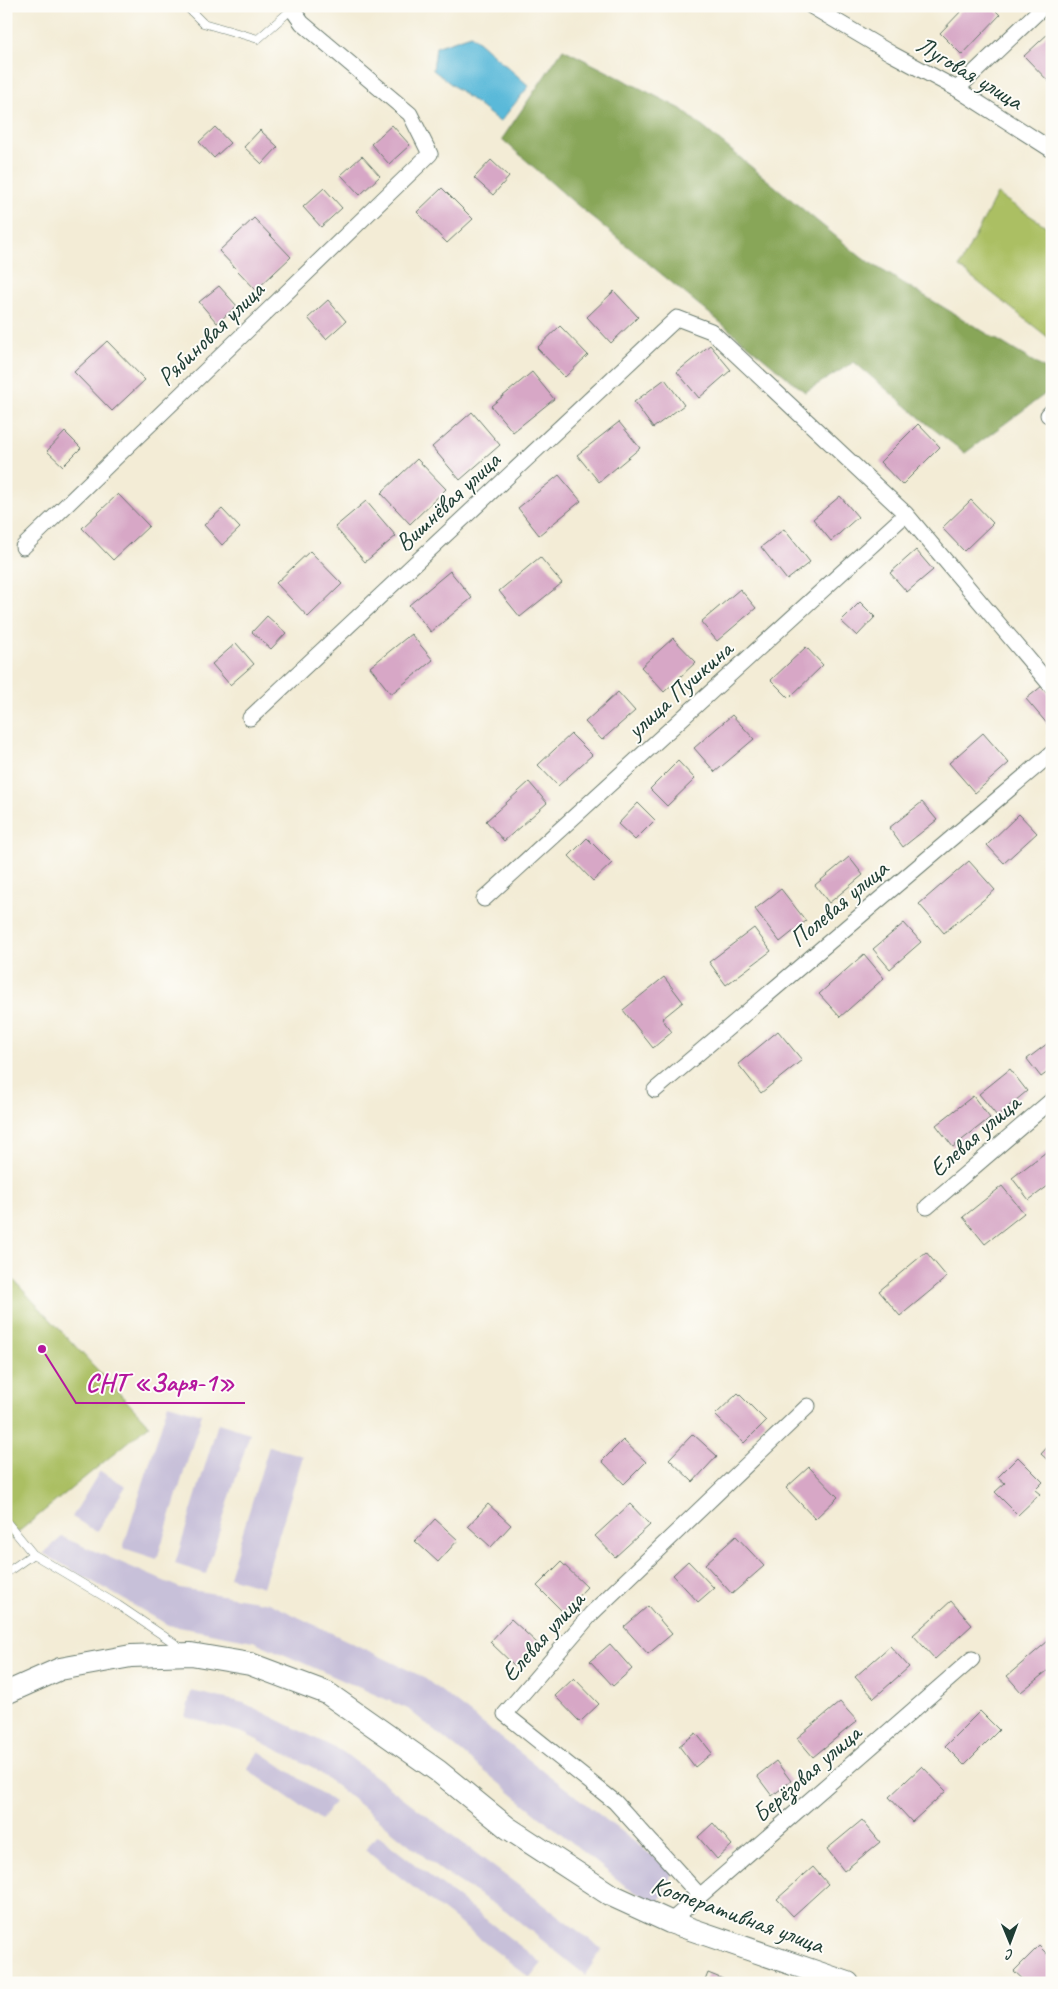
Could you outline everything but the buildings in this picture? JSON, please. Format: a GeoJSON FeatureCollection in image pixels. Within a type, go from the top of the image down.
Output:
{"type":"FeatureCollection","features":[{"type":"Feature","properties":{"kind":"street","name":"Луговая улица"},"geometry":{"type":"LineString","coordinates":[[811,6],[892,54],[957,89],[1052,150]]}},
{"type":"Feature","properties":{"kind":"street"},"geometry":{"type":"LineString","coordinates":[[957,89],[1044,6]]}},
{"type":"Feature","properties":{"kind":"street","name":"Рябиновая улица"},"geometry":{"type":"LineString","coordinates":[[23,546],[430,154],[410,114],[302,23],[293,8]]}},
{"type":"Feature","properties":{"kind":"street","name":"Вишнёвая улица"},"geometry":{"type":"LineString","coordinates":[[250,718],[677,318],[711,331],[906,514]]}},
{"type":"Feature","properties":{"kind":"street"},"geometry":{"type":"LineString","coordinates":[[906,514],[1052,687]]}},
{"type":"Feature","properties":{"kind":"street","name":"улица Пушкина"},"geometry":{"type":"LineString","coordinates":[[484,899],[906,514]]}},
{"type":"Feature","properties":{"kind":"street","name":"Полевая улица"},"geometry":{"type":"LineString","coordinates":[[655,1090],[1052,752]]}},
{"type":"Feature","properties":{"kind":"street","name":"Елевая улица"},"geometry":{"type":"LineString","coordinates":[[928,1207],[1052,1100]]}},
{"type":"Feature","properties":{"kind":"street","name":"Елевая улица"},"geometry":{"type":"LineString","coordinates":[[700,1896],[615,1802],[505,1714],[591,1614],[808,1406]]}},
{"type":"Feature","properties":{"kind":"street","name":"Кооперативная улица"},"geometry":{"type":"LineString","coordinates":[[6,1693],[60,1669],[131,1656],[191,1654],[250,1664],[326,1693],[438,1771],[508,1828],[609,1894],[670,1922],[848,1983]]}},
{"type":"Feature","properties":{"kind":"street","name":"Берёзовая улица"},"geometry":{"type":"LineString","coordinates":[[670,1922],[972,1659]]}},
{"type":"Feature","properties":{"kind":"lane"},"geometry":{"type":"LineString","coordinates":[[186,6],[203,23],[258,39],[293,8]]}},
{"type":"Feature","properties":{"kind":"lane"},"geometry":{"type":"LineString","coordinates":[[6,1521],[33,1554],[118,1605],[191,1654]]}},
{"type":"Feature","properties":{"kind":"lane"},"geometry":{"type":"LineString","coordinates":[[6,1573],[33,1554]]}},
{"type":"Feature","properties":{"kind":"shaded area"},"geometry":{"type":"Polygon","coordinates":[[[168,1404],[202,1414],[157,1559],[123,1548],[168,1404]]]}},
{"type":"Feature","properties":{"kind":"shaded area"},"geometry":{"type":"Polygon","coordinates":[[[218,1423],[250,1433],[206,1574],[175,1564],[218,1423]]]}},
{"type":"Feature","properties":{"kind":"shaded area"},"geometry":{"type":"Polygon","coordinates":[[[269,1446],[303,1456],[263,1587],[229,1577],[269,1446]]]}},
{"type":"Feature","properties":{"kind":"shaded area"},"geometry":{"type":"Polygon","coordinates":[[[100,1471],[126,1486],[97,1532],[72,1517],[100,1471]]]}},
{"type":"Feature","properties":{"kind":"shaded area"},"geometry":{"type":"Polygon","coordinates":[[[62,1537],[180,1588],[269,1603],[423,1677],[673,1872],[658,1904],[629,1889],[408,1709],[253,1641],[168,1625],[43,1553],[62,1537]]]}},
{"type":"Feature","properties":{"kind":"shaded area"},"geometry":{"type":"Polygon","coordinates":[[[191,1691],[244,1703],[343,1752],[602,1949],[585,1975],[511,1915],[442,1871],[314,1768],[243,1733],[185,1717],[191,1691]]]}},
{"type":"Feature","properties":{"kind":"shaded area"},"geometry":{"type":"Polygon","coordinates":[[[259,1751],[334,1802],[321,1820],[247,1769],[259,1751]]]}},
{"type":"Feature","properties":{"kind":"shaded area"},"geometry":{"type":"Polygon","coordinates":[[[377,1835],[542,1963],[530,1978],[365,1850],[377,1835]]]}},
{"type":"Feature","properties":{"kind":"green space"},"geometry":{"type":"Polygon","coordinates":[[[563,49],[681,109],[862,258],[1052,373],[1052,389],[965,453],[854,362],[805,392],[570,199],[502,139],[563,49]]]}},
{"type":"Feature","properties":{"kind":"green space"},"geometry":{"type":"Polygon","coordinates":[[[997,194],[1052,230],[1052,335],[1049,338],[959,267],[997,194]]]}},
{"type":"Feature","properties":{"kind":"green space"},"geometry":{"type":"Polygon","coordinates":[[[6,1272],[149,1425],[6,1542],[6,1272]]]}},
{"type":"Feature","properties":{"kind":"water"},"geometry":{"type":"Polygon","coordinates":[[[471,35],[529,86],[500,122],[433,70],[436,47],[471,35]]]}},
{"type":"Feature","properties":{"kind":"place","name":"СНТ «Заря-1»"},"geometry":{"type":"Point","coordinates":[42,1349]}}]}
